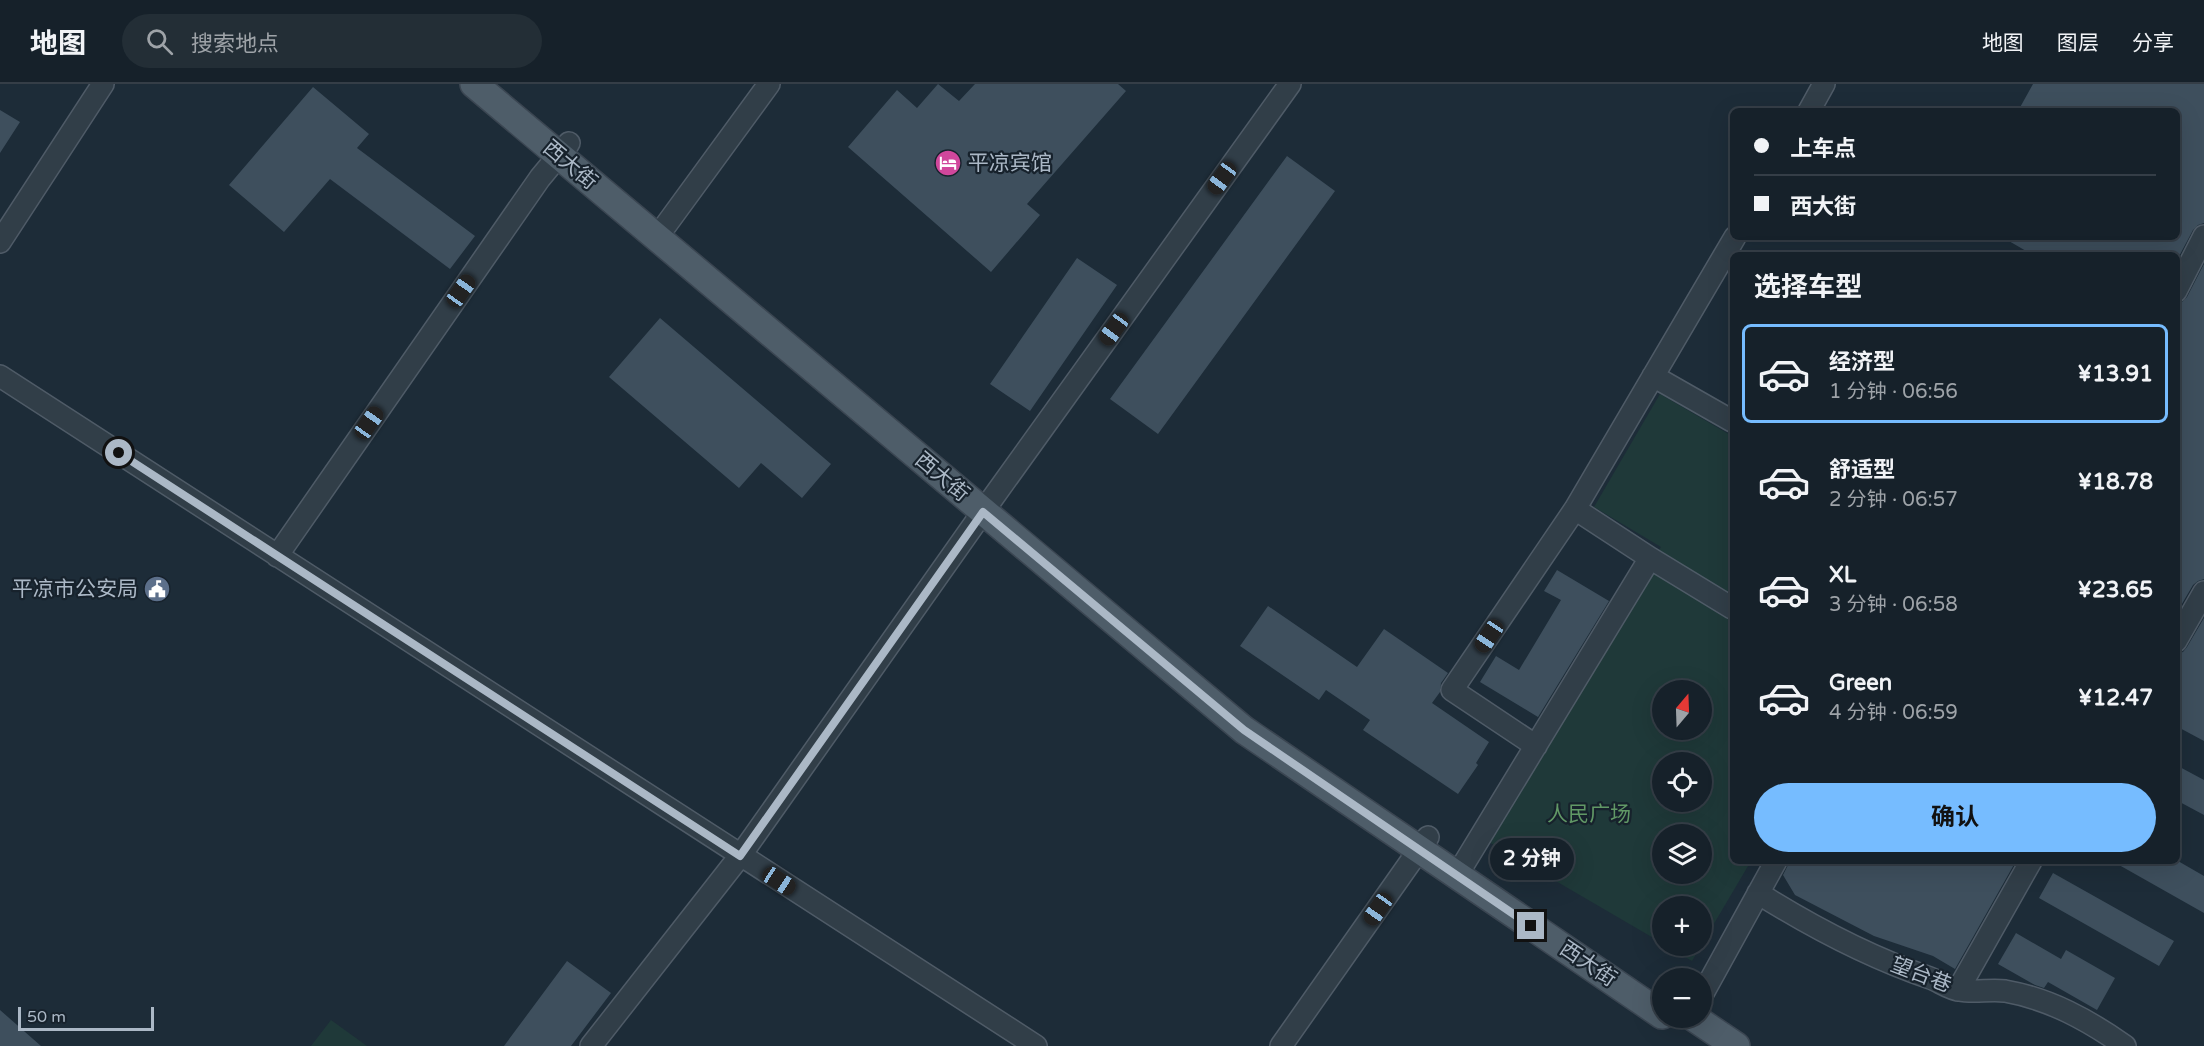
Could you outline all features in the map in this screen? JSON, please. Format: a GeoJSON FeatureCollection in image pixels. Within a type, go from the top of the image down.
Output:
{"type":"FeatureCollection","features":[{"type":"Feature","properties":{"kind":"main road","name":"西大街"},"geometry":{"type":"LineString","coordinates":[[474,84],[666,225],[1244,730],[1424,843],[1652,1001]]}},
{"type":"Feature","properties":{"kind":"main road","name":"西大街"},"geometry":{"type":"LineString","coordinates":[[498,84],[564,149],[988,505]]}},
{"type":"Feature","properties":{"kind":"main road","name":"西大街"},"geometry":{"type":"LineString","coordinates":[[1424,843],[1465,862],[1652,989]]}},
{"type":"Feature","properties":{"kind":"main road","name":"西大街"},"geometry":{"type":"LineString","coordinates":[[1688,1028],[1708,1046]]}},
{"type":"Feature","properties":{"kind":"main road","name":"西大街"},"geometry":{"type":"LineString","coordinates":[[1697,1028],[1736,1046]]}},
{"type":"Feature","properties":{"kind":"street"},"geometry":{"type":"LineString","coordinates":[[0,242],[103,84]]}},
{"type":"Feature","properties":{"kind":"street"},"geometry":{"type":"LineString","coordinates":[[666,225],[769,84]]}},
{"type":"Feature","properties":{"kind":"street"},"geometry":{"type":"LineString","coordinates":[[591,1046],[740,856],[1290,84]]}},
{"type":"Feature","properties":{"kind":"street"},"geometry":{"type":"LineString","coordinates":[[1811,108],[1824,84]]}},
{"type":"Feature","properties":{"kind":"street"},"geometry":{"type":"LineString","coordinates":[[277,556],[540,178],[564,149]]}},
{"type":"Feature","properties":{"kind":"street"},"geometry":{"type":"LineString","coordinates":[[2180,283],[2204,236]]}},
{"type":"Feature","properties":{"kind":"street"},"geometry":{"type":"LineString","coordinates":[[1536,746],[1452,690],[1575,508],[1733,240]]}},
{"type":"Feature","properties":{"kind":"street"},"geometry":{"type":"LineString","coordinates":[[0,376],[740,856],[1009,1039],[1036,1046]]}},
{"type":"Feature","properties":{"kind":"street"},"geometry":{"type":"LineString","coordinates":[[1653,376],[1730,420]]}},
{"type":"Feature","properties":{"kind":"street"},"geometry":{"type":"LineString","coordinates":[[1575,508],[1650,558],[1730,607]]}},
{"type":"Feature","properties":{"kind":"street"},"geometry":{"type":"LineString","coordinates":[[1465,862],[1650,558]]}},
{"type":"Feature","properties":{"kind":"street"},"geometry":{"type":"LineString","coordinates":[[2180,634],[2204,592]]}},
{"type":"Feature","properties":{"kind":"street"},"geometry":{"type":"LineString","coordinates":[[1281,1046],[1424,843]]}},
{"type":"Feature","properties":{"kind":"street"},"geometry":{"type":"LineString","coordinates":[[1712,977],[1774,864]]}},
{"type":"Feature","properties":{"kind":"street"},"geometry":{"type":"LineString","coordinates":[[1958,990],[2029,864]]}},
{"type":"Feature","properties":{"kind":"street","name":"望台巷"},"geometry":{"type":"LineString","coordinates":[[1758,893],[1799,919],[1867,954],[1958,990],[2004,991],[2035,999],[2075,1014],[2125,1046]]}},
{"type":"Feature","properties":{"kind":"green space","name":"人民广场"},"geometry":{"type":"Polygon","coordinates":[[[1660,394],[1730,435],[1730,864],[1749,864],[1712,927],[1712,896],[1652,896],[1652,937],[1487,841],[1661,547],[1594,507],[1660,394]]]}},
{"type":"Feature","properties":{"kind":"green space","name":"人民广场"},"geometry":{"type":"Polygon","coordinates":[[[1684,956],[1695,956],[1692,961],[1684,956]]]}},
{"type":"Feature","properties":{"kind":"green space"},"geometry":{"type":"Polygon","coordinates":[[[331,1020],[367,1046],[311,1046],[331,1020]]]}},
{"type":"Feature","properties":{"kind":"building","name":"平凉宾馆"},"geometry":{"type":"Polygon","coordinates":[[[938,84],[959,101],[975,84],[1118,84],[1126,91],[1027,204],[1040,215],[991,272],[848,147],[897,90],[917,108],[938,84]]]}},
{"type":"Feature","properties":{"kind":"building"},"geometry":{"type":"Polygon","coordinates":[[[2033,84],[2204,84],[2204,223],[2193,230],[2180,254],[2180,252],[2028,252],[2007,240],[2180,240],[2180,108],[2020,108],[2033,84]]]}},
{"type":"Feature","properties":{"kind":"building"},"geometry":{"type":"Polygon","coordinates":[[[313,87],[369,134],[357,148],[475,236],[450,269],[330,179],[284,232],[229,185],[313,87]]]}},
{"type":"Feature","properties":{"kind":"building"},"geometry":{"type":"Polygon","coordinates":[[[0,110],[20,122],[0,153],[0,110]]]}},
{"type":"Feature","properties":{"kind":"building"},"geometry":{"type":"Polygon","coordinates":[[[1287,156],[1335,191],[1158,434],[1110,399],[1287,156]]]}},
{"type":"Feature","properties":{"kind":"building"},"geometry":{"type":"Polygon","coordinates":[[[1077,258],[1117,285],[1030,411],[990,384],[1077,258]]]}},
{"type":"Feature","properties":{"kind":"building"},"geometry":{"type":"Polygon","coordinates":[[[2204,264],[2204,579],[2193,585],[2180,607],[2180,303],[2187,297],[2204,264]]]}},
{"type":"Feature","properties":{"kind":"building"},"geometry":{"type":"Polygon","coordinates":[[[660,318],[831,464],[802,498],[761,463],[739,488],[609,377],[660,318]]]}},
{"type":"Feature","properties":{"kind":"building"},"geometry":{"type":"Polygon","coordinates":[[[1557,570],[1609,601],[1538,717],[1480,682],[1496,656],[1519,670],[1561,600],[1544,591],[1557,570]]]}},
{"type":"Feature","properties":{"kind":"building"},"geometry":{"type":"Polygon","coordinates":[[[1268,606],[1357,667],[1384,629],[1448,673],[1441,683],[1440,692],[1432,703],[1489,742],[1476,763],[1478,765],[1458,794],[1363,730],[1370,720],[1326,690],[1319,700],[1240,646],[1268,606]]]}},
{"type":"Feature","properties":{"kind":"building"},"geometry":{"type":"Polygon","coordinates":[[[2204,618],[2204,741],[2180,728],[2180,653],[2187,647],[2204,618]]]}},
{"type":"Feature","properties":{"kind":"building"},"geometry":{"type":"Polygon","coordinates":[[[2180,767],[2204,780],[2204,815],[2180,802],[2180,767]]]}},
{"type":"Feature","properties":{"kind":"building"},"geometry":{"type":"Polygon","coordinates":[[[2180,862],[2204,876],[2204,913],[2117,864],[2180,864],[2180,862]]]}},
{"type":"Feature","properties":{"kind":"building"},"geometry":{"type":"Polygon","coordinates":[[[1788,864],[2014,864],[1955,969],[1933,956],[1874,936],[1795,895],[1783,875],[1788,864]]]}},
{"type":"Feature","properties":{"kind":"building"},"geometry":{"type":"Polygon","coordinates":[[[2053,873],[2174,941],[2159,966],[2039,898],[2053,873]]]}},
{"type":"Feature","properties":{"kind":"building"},"geometry":{"type":"Polygon","coordinates":[[[2016,933],[2061,959],[2066,950],[2115,978],[2097,1010],[2048,982],[2044,988],[2035,985],[1998,964],[2016,933]]]}},
{"type":"Feature","properties":{"kind":"building"},"geometry":{"type":"Polygon","coordinates":[[[567,961],[611,993],[571,1046],[504,1046],[567,961]]]}},
{"type":"Feature","properties":{"kind":"building"},"geometry":{"type":"Polygon","coordinates":[[[0,1010],[41,1046],[0,1046],[0,1010]]]}},
{"type":"Feature","properties":{"kind":"place","name":"平凉宾馆"},"geometry":{"type":"Point","coordinates":[948,163]}},
{"type":"Feature","properties":{"kind":"place","name":"平凉市公安局"},"geometry":{"type":"Point","coordinates":[157,589]}},
{"type":"Feature","properties":{"kind":"route"},"geometry":{"type":"LineString","coordinates":[[119,453],[740,856],[983,512],[1244,730],[1531,926]]}}]}
